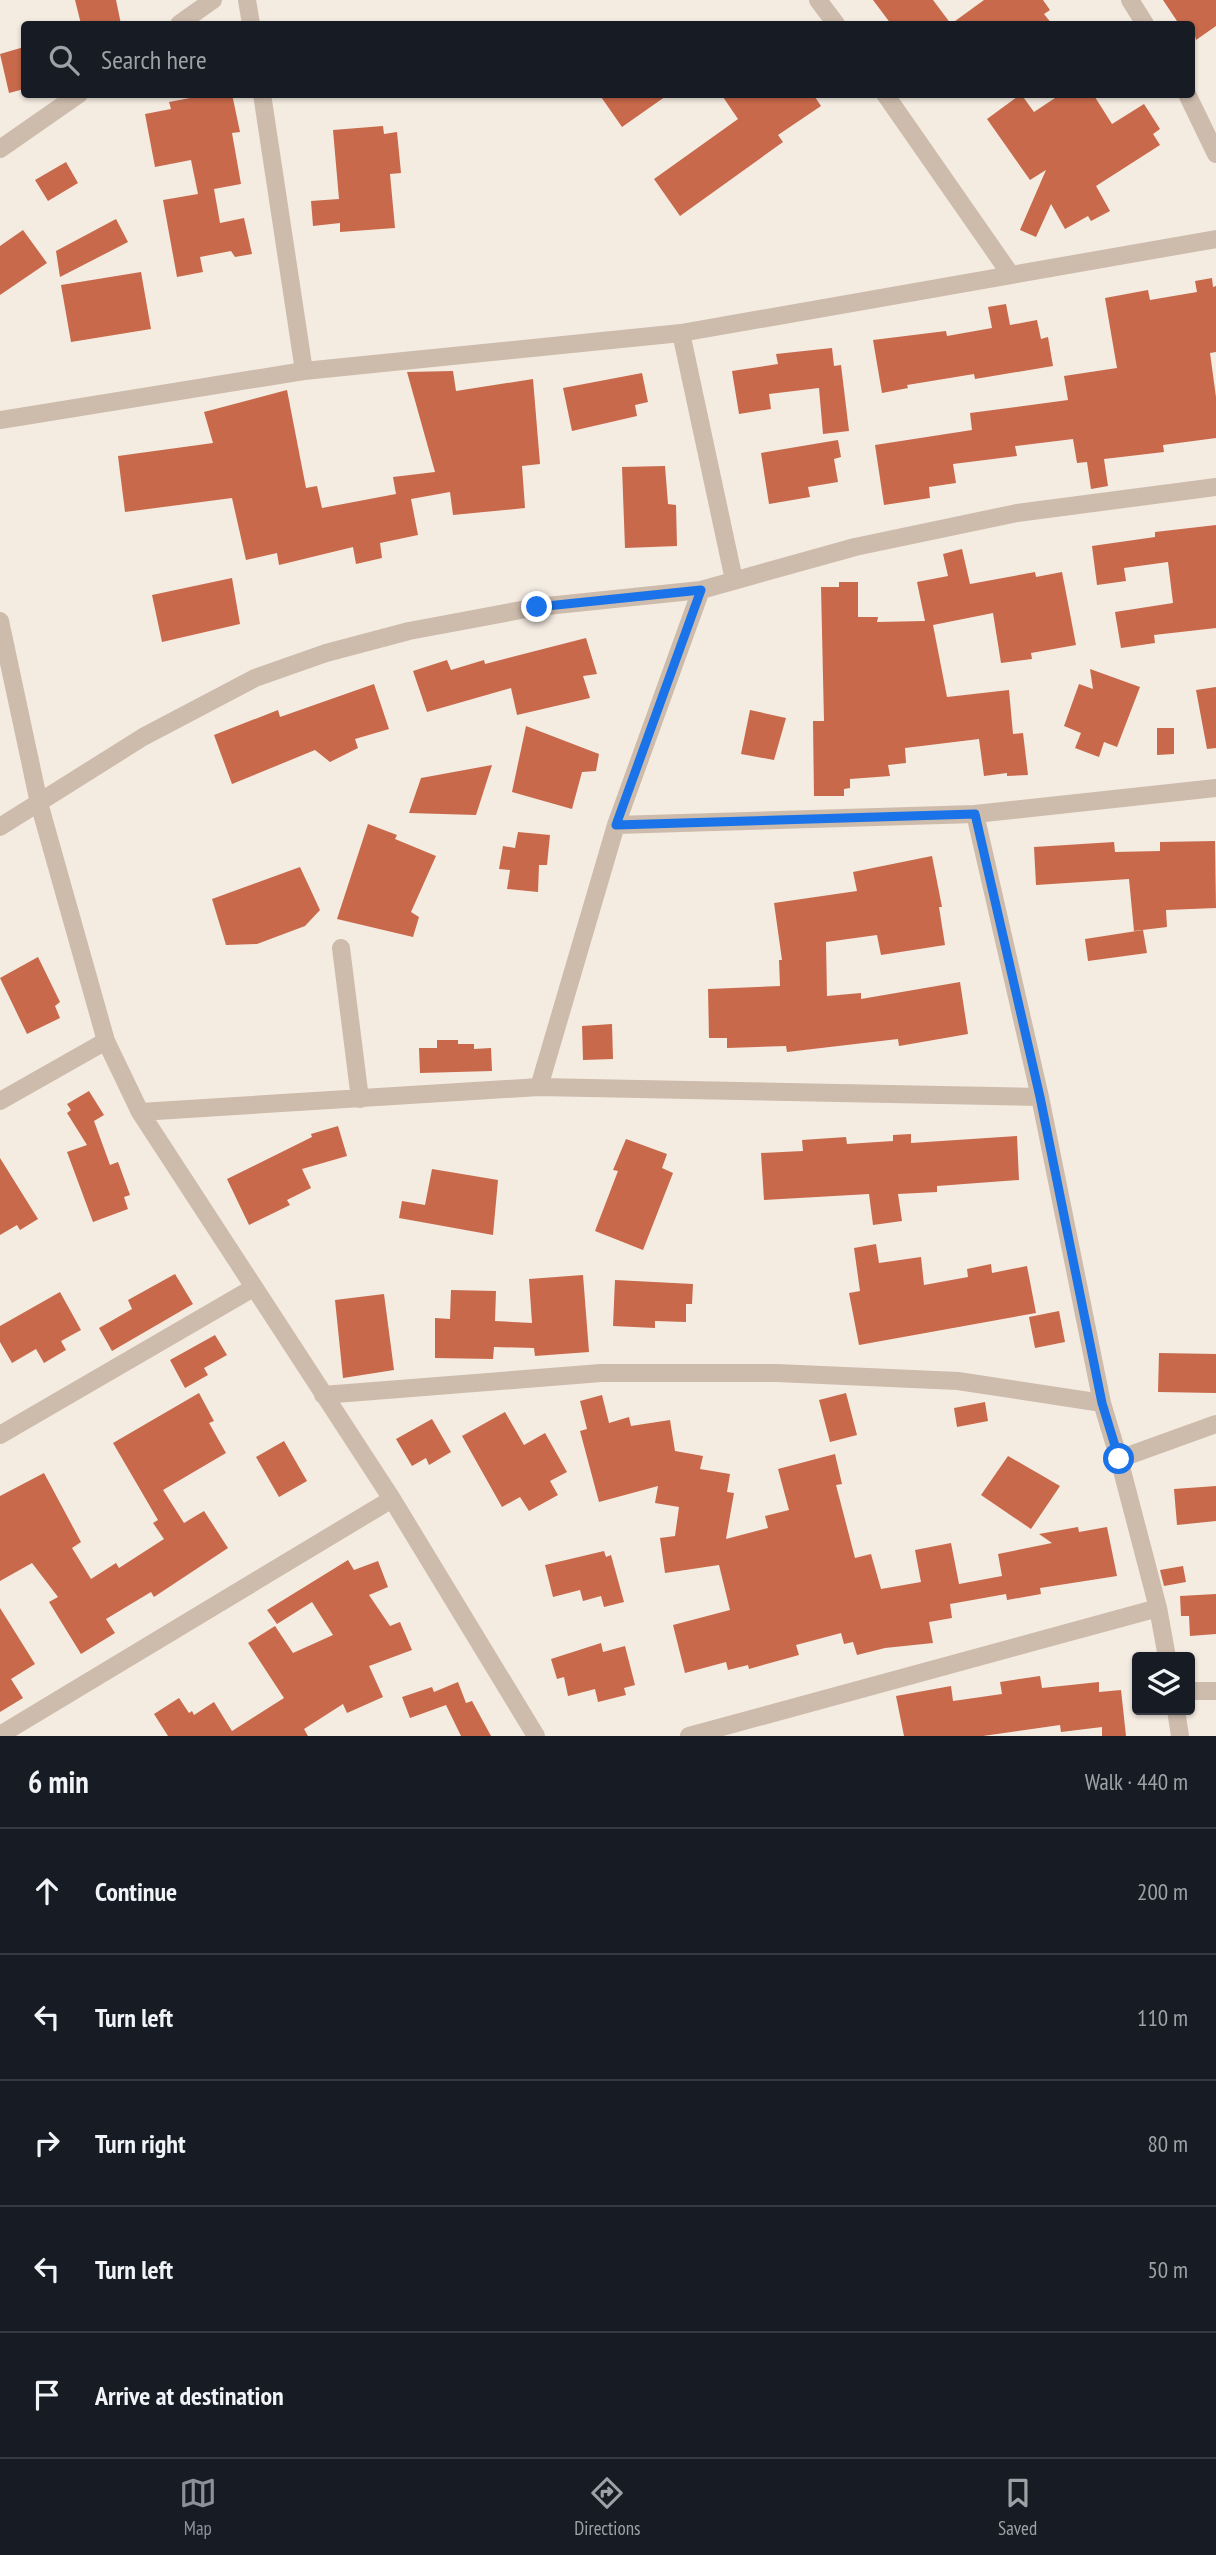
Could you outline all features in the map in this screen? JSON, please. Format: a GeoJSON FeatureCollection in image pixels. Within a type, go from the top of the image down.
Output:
{"type":"FeatureCollection","features":[{"type":"Feature","properties":{"kind":"street"},"geometry":{"type":"LineString","coordinates":[[182,21],[214,0]]}},
{"type":"Feature","properties":{"kind":"street"},"geometry":{"type":"LineString","coordinates":[[247,0],[250,21]]}},
{"type":"Feature","properties":{"kind":"street"},"geometry":{"type":"LineString","coordinates":[[818,0],[834,21]]}},
{"type":"Feature","properties":{"kind":"street"},"geometry":{"type":"LineString","coordinates":[[1129,0],[1143,21]]}},
{"type":"Feature","properties":{"kind":"street"},"geometry":{"type":"LineString","coordinates":[[0,149],[73,98]]}},
{"type":"Feature","properties":{"kind":"street"},"geometry":{"type":"LineString","coordinates":[[263,98],[304,372]]}},
{"type":"Feature","properties":{"kind":"street"},"geometry":{"type":"LineString","coordinates":[[888,98],[1012,275]]}},
{"type":"Feature","properties":{"kind":"street"},"geometry":{"type":"LineString","coordinates":[[1189,98],[1216,154]]}},
{"type":"Feature","properties":{"kind":"street"},"geometry":{"type":"LineString","coordinates":[[0,420],[304,372],[681,333],[1216,239]]}},
{"type":"Feature","properties":{"kind":"street"},"geometry":{"type":"LineString","coordinates":[[681,333],[734,580]]}},
{"type":"Feature","properties":{"kind":"street"},"geometry":{"type":"LineString","coordinates":[[0,827],[168,723],[255,678],[326,653],[409,631],[537,607],[701,590],[855,547],[1017,513],[1216,487]]}},
{"type":"Feature","properties":{"kind":"street"},"geometry":{"type":"LineString","coordinates":[[539,1087],[616,825],[701,590]]}},
{"type":"Feature","properties":{"kind":"street"},"geometry":{"type":"LineString","coordinates":[[0,621],[39,803],[106,1041],[140,1112],[392,1499],[536,1736]]}},
{"type":"Feature","properties":{"kind":"street"},"geometry":{"type":"LineString","coordinates":[[616,825],[975,814],[1216,788]]}},
{"type":"Feature","properties":{"kind":"street"},"geometry":{"type":"LineString","coordinates":[[975,814],[1040,1097],[1102,1403],[1158,1608],[1166,1652]]}},
{"type":"Feature","properties":{"kind":"street"},"geometry":{"type":"LineString","coordinates":[[341,948],[360,1098]]}},
{"type":"Feature","properties":{"kind":"street"},"geometry":{"type":"LineString","coordinates":[[0,1101],[106,1041]]}},
{"type":"Feature","properties":{"kind":"street"},"geometry":{"type":"LineString","coordinates":[[140,1112],[539,1087],[1040,1097]]}},
{"type":"Feature","properties":{"kind":"street"},"geometry":{"type":"LineString","coordinates":[[0,1435],[253,1288]]}},
{"type":"Feature","properties":{"kind":"street"},"geometry":{"type":"LineString","coordinates":[[323,1395],[601,1373],[777,1373],[958,1381],[1102,1403]]}},
{"type":"Feature","properties":{"kind":"street"},"geometry":{"type":"LineString","coordinates":[[1119,1459],[1216,1424]]}},
{"type":"Feature","properties":{"kind":"street"},"geometry":{"type":"LineString","coordinates":[[0,1735],[392,1499]]}},
{"type":"Feature","properties":{"kind":"street"},"geometry":{"type":"LineString","coordinates":[[690,1736],[1158,1608]]}},
{"type":"Feature","properties":{"kind":"street"},"geometry":{"type":"LineString","coordinates":[[1195,1691],[1216,1691]]}},
{"type":"Feature","properties":{"kind":"street"},"geometry":{"type":"LineString","coordinates":[[1177,1715],[1181,1736]]}},
{"type":"Feature","properties":{"kind":"building"},"geometry":{"type":"Polygon","coordinates":[[[75,0],[116,0],[120,21],[80,21],[75,0]]]}},
{"type":"Feature","properties":{"kind":"building"},"geometry":{"type":"Polygon","coordinates":[[[873,0],[933,0],[949,21],[889,21],[873,0]]]}},
{"type":"Feature","properties":{"kind":"building"},"geometry":{"type":"Polygon","coordinates":[[[984,0],[1043,0],[1050,10],[1044,14],[1050,21],[955,21],[984,0]]]}},
{"type":"Feature","properties":{"kind":"building"},"geometry":{"type":"Polygon","coordinates":[[[1163,0],[1216,0],[1216,26],[1196,40],[1195,21],[1177,21],[1163,0]]]}},
{"type":"Feature","properties":{"kind":"building"},"geometry":{"type":"Polygon","coordinates":[[[21,48],[21,90],[9,93],[0,54],[21,48]]]}},
{"type":"Feature","properties":{"kind":"building"},"geometry":{"type":"Polygon","coordinates":[[[190,98],[233,98],[240,132],[232,133],[241,184],[214,189],[220,223],[244,218],[252,254],[235,257],[231,251],[200,257],[203,272],[177,277],[163,200],[198,194],[191,160],[155,167],[145,114],[171,109],[169,102],[190,98]]]}},
{"type":"Feature","properties":{"kind":"building"},"geometry":{"type":"Polygon","coordinates":[[[602,98],[663,98],[622,127],[602,98]]]}},
{"type":"Feature","properties":{"kind":"building"},"geometry":{"type":"Polygon","coordinates":[[[724,98],[816,98],[821,106],[778,135],[783,142],[680,216],[654,179],[738,119],[724,98]]]}},
{"type":"Feature","properties":{"kind":"building"},"geometry":{"type":"Polygon","coordinates":[[[1016,98],[1024,98],[1034,112],[1055,98],[1096,98],[1112,124],[1144,104],[1160,129],[1153,134],[1160,145],[1096,186],[1110,211],[1091,221],[1088,216],[1065,229],[1051,204],[1036,237],[1020,230],[1046,170],[1030,180],[987,119],[1016,98]]]}},
{"type":"Feature","properties":{"kind":"building"},"geometry":{"type":"Polygon","coordinates":[[[383,126],[384,134],[397,132],[401,173],[390,174],[395,228],[340,232],[340,223],[313,226],[311,201],[339,199],[333,130],[383,126]]]}},
{"type":"Feature","properties":{"kind":"building"},"geometry":{"type":"Polygon","coordinates":[[[66,162],[78,183],[48,201],[35,180],[66,162]]]}},
{"type":"Feature","properties":{"kind":"building"},"geometry":{"type":"Polygon","coordinates":[[[116,219],[128,242],[60,277],[56,251],[116,219]]]}},
{"type":"Feature","properties":{"kind":"building"},"geometry":{"type":"Polygon","coordinates":[[[23,230],[47,263],[0,295],[0,246],[23,230]]]}},
{"type":"Feature","properties":{"kind":"building"},"geometry":{"type":"Polygon","coordinates":[[[141,272],[151,329],[71,342],[61,285],[141,272]]]}},
{"type":"Feature","properties":{"kind":"building"},"geometry":{"type":"Polygon","coordinates":[[[1212,278],[1213,287],[1216,286],[1216,352],[1210,353],[1216,397],[1216,438],[1163,445],[1164,452],[1104,459],[1108,486],[1091,489],[1087,462],[1077,463],[1073,439],[1015,446],[1017,456],[953,464],[956,483],[929,487],[930,498],[884,505],[875,445],[972,430],[970,413],[1068,400],[1064,376],[1117,368],[1105,298],[1148,290],[1150,300],[1197,292],[1195,281],[1212,278]]]}},
{"type":"Feature","properties":{"kind":"building"},"geometry":{"type":"Polygon","coordinates":[[[1006,304],[1010,325],[1037,320],[1041,339],[1048,337],[1053,366],[975,379],[974,374],[907,385],[908,388],[882,393],[873,340],[946,331],[947,336],[992,328],[988,307],[1006,304]]]}},
{"type":"Feature","properties":{"kind":"building"},"geometry":{"type":"Polygon","coordinates":[[[832,348],[834,366],[841,365],[849,431],[823,434],[819,388],[769,394],[771,409],[739,414],[732,371],[778,364],[776,354],[832,348]]]}},
{"type":"Feature","properties":{"kind":"building"},"geometry":{"type":"Polygon","coordinates":[[[453,371],[456,391],[533,379],[540,464],[522,466],[525,508],[453,515],[450,492],[411,499],[418,535],[380,543],[382,558],[356,564],[353,547],[279,565],[277,553],[246,560],[232,498],[125,512],[118,456],[213,443],[204,412],[287,390],[306,488],[317,486],[322,508],[396,494],[393,477],[435,472],[407,372],[453,371]]]}},
{"type":"Feature","properties":{"kind":"building"},"geometry":{"type":"Polygon","coordinates":[[[642,373],[648,402],[635,405],[637,416],[572,431],[563,388],[642,373]]]}},
{"type":"Feature","properties":{"kind":"building"},"geometry":{"type":"Polygon","coordinates":[[[838,440],[841,457],[834,459],[838,482],[808,487],[810,497],[769,504],[761,453],[838,440]]]}},
{"type":"Feature","properties":{"kind":"building"},"geometry":{"type":"Polygon","coordinates":[[[665,466],[668,504],[676,505],[677,546],[625,548],[622,467],[665,466]]]}},
{"type":"Feature","properties":{"kind":"building"},"geometry":{"type":"Polygon","coordinates":[[[1216,525],[1216,628],[1154,635],[1155,643],[1121,648],[1115,612],[1173,603],[1168,562],[1124,568],[1126,581],[1097,585],[1092,546],[1155,537],[1155,532],[1216,525]]]}},
{"type":"Feature","properties":{"kind":"building"},"geometry":{"type":"Polygon","coordinates":[[[962,549],[970,584],[1035,572],[1036,577],[1062,572],[1076,645],[1031,653],[1032,659],[1001,663],[993,613],[933,625],[947,697],[1009,690],[1013,734],[1023,733],[1028,775],[1007,776],[1007,773],[984,776],[979,739],[905,748],[906,763],[888,765],[890,776],[850,779],[850,788],[844,789],[844,796],[814,796],[813,721],[824,721],[821,587],[839,587],[839,582],[858,582],[858,617],[878,617],[877,622],[925,621],[917,582],[948,576],[943,554],[962,549]]]}},
{"type":"Feature","properties":{"kind":"building"},"geometry":{"type":"Polygon","coordinates":[[[232,578],[240,624],[162,642],[152,595],[232,578]]]}},
{"type":"Feature","properties":{"kind":"building"},"geometry":{"type":"Polygon","coordinates":[[[586,638],[597,674],[583,676],[590,698],[517,715],[511,688],[427,712],[413,671],[447,660],[451,670],[484,660],[485,664],[586,638]]]}},
{"type":"Feature","properties":{"kind":"building"},"geometry":{"type":"Polygon","coordinates":[[[1090,669],[1140,687],[1117,747],[1104,742],[1099,757],[1075,748],[1081,733],[1064,726],[1079,684],[1093,689],[1090,669]]]}},
{"type":"Feature","properties":{"kind":"building"},"geometry":{"type":"Polygon","coordinates":[[[374,684],[389,729],[355,739],[358,748],[330,762],[315,750],[232,784],[214,735],[278,710],[280,717],[374,684]]]}},
{"type":"Feature","properties":{"kind":"building"},"geometry":{"type":"Polygon","coordinates":[[[1216,687],[1216,748],[1207,749],[1196,690],[1216,687]]]}},
{"type":"Feature","properties":{"kind":"building"},"geometry":{"type":"Polygon","coordinates":[[[750,710],[786,718],[774,760],[741,754],[750,710]]]}},
{"type":"Feature","properties":{"kind":"building"},"geometry":{"type":"Polygon","coordinates":[[[526,726],[599,754],[596,771],[582,772],[572,809],[512,792],[526,726]]]}},
{"type":"Feature","properties":{"kind":"building"},"geometry":{"type":"Polygon","coordinates":[[[1157,728],[1174,728],[1174,754],[1157,755],[1157,728]]]}},
{"type":"Feature","properties":{"kind":"building"},"geometry":{"type":"Polygon","coordinates":[[[492,765],[476,815],[409,813],[421,778],[492,765]]]}},
{"type":"Feature","properties":{"kind":"building"},"geometry":{"type":"Polygon","coordinates":[[[368,824],[397,835],[395,839],[436,856],[411,912],[419,917],[413,937],[337,919],[368,824]]]}},
{"type":"Feature","properties":{"kind":"building"},"geometry":{"type":"Polygon","coordinates":[[[518,832],[550,835],[547,865],[539,865],[538,892],[507,889],[510,870],[499,869],[503,846],[515,848],[518,832]]]}},
{"type":"Feature","properties":{"kind":"building"},"geometry":{"type":"Polygon","coordinates":[[[1215,841],[1216,908],[1166,910],[1167,927],[1134,931],[1129,879],[1036,885],[1034,847],[1114,842],[1115,852],[1160,851],[1160,842],[1215,841]]]}},
{"type":"Feature","properties":{"kind":"building"},"geometry":{"type":"Polygon","coordinates":[[[932,856],[942,907],[939,907],[945,945],[881,955],[877,935],[826,942],[827,996],[861,993],[861,999],[960,982],[968,1034],[899,1046],[898,1039],[787,1052],[786,1046],[727,1048],[727,1038],[709,1038],[708,989],[780,986],[779,960],[782,960],[774,903],[857,891],[853,872],[932,856]]]}},
{"type":"Feature","properties":{"kind":"building"},"geometry":{"type":"Polygon","coordinates":[[[300,867],[320,910],[305,926],[257,944],[226,945],[212,899],[300,867]]]}},
{"type":"Feature","properties":{"kind":"building"},"geometry":{"type":"Polygon","coordinates":[[[1143,930],[1147,953],[1088,961],[1085,939],[1143,930]]]}},
{"type":"Feature","properties":{"kind":"building"},"geometry":{"type":"Polygon","coordinates":[[[38,957],[60,1002],[55,1006],[60,1018],[27,1034],[0,978],[38,957]]]}},
{"type":"Feature","properties":{"kind":"building"},"geometry":{"type":"Polygon","coordinates":[[[612,1024],[613,1059],[583,1060],[582,1026],[612,1024]]]}},
{"type":"Feature","properties":{"kind":"building"},"geometry":{"type":"Polygon","coordinates":[[[437,1040],[458,1040],[458,1044],[474,1044],[474,1049],[491,1048],[492,1071],[420,1073],[419,1048],[437,1048],[437,1040]]]}},
{"type":"Feature","properties":{"kind":"building"},"geometry":{"type":"Polygon","coordinates":[[[89,1091],[104,1115],[94,1121],[110,1165],[118,1162],[130,1195],[124,1197],[128,1209],[93,1222],[67,1152],[87,1145],[67,1113],[71,1110],[67,1104],[89,1091]]]}},
{"type":"Feature","properties":{"kind":"building"},"geometry":{"type":"Polygon","coordinates":[[[338,1126],[347,1156],[302,1169],[311,1188],[287,1200],[290,1205],[249,1225],[227,1179],[312,1137],[311,1134],[338,1126]]]}},
{"type":"Feature","properties":{"kind":"building"},"geometry":{"type":"Polygon","coordinates":[[[911,1134],[911,1143],[1017,1136],[1019,1180],[937,1186],[937,1192],[898,1194],[902,1221],[873,1225],[869,1194],[764,1200],[761,1153],[803,1151],[802,1140],[846,1137],[847,1144],[893,1141],[893,1135],[911,1134]]]}},
{"type":"Feature","properties":{"kind":"building"},"geometry":{"type":"Polygon","coordinates":[[[626,1139],[667,1154],[662,1168],[673,1173],[643,1250],[595,1231],[618,1171],[613,1170],[626,1139]]]}},
{"type":"Feature","properties":{"kind":"building"},"geometry":{"type":"Polygon","coordinates":[[[0,1158],[38,1219],[20,1230],[17,1225],[0,1235],[0,1158]]]}},
{"type":"Feature","properties":{"kind":"building"},"geometry":{"type":"Polygon","coordinates":[[[432,1169],[498,1180],[493,1235],[399,1218],[402,1201],[425,1205],[432,1169]]]}},
{"type":"Feature","properties":{"kind":"building"},"geometry":{"type":"Polygon","coordinates":[[[876,1244],[879,1263],[921,1257],[924,1285],[968,1277],[967,1269],[991,1264],[992,1273],[1027,1266],[1036,1313],[859,1345],[849,1293],[860,1291],[854,1248],[876,1244]]]}},
{"type":"Feature","properties":{"kind":"building"},"geometry":{"type":"Polygon","coordinates":[[[175,1274],[193,1304],[112,1351],[99,1328],[132,1309],[128,1300],[175,1274]]]}},
{"type":"Feature","properties":{"kind":"building"},"geometry":{"type":"Polygon","coordinates":[[[583,1275],[589,1352],[535,1356],[534,1348],[494,1347],[493,1359],[435,1358],[435,1318],[450,1319],[451,1290],[496,1291],[495,1321],[532,1323],[529,1279],[583,1275]]]}},
{"type":"Feature","properties":{"kind":"building"},"geometry":{"type":"Polygon","coordinates":[[[615,1280],[693,1284],[692,1304],[686,1304],[686,1322],[655,1321],[655,1328],[613,1326],[615,1280]]]}},
{"type":"Feature","properties":{"kind":"building"},"geometry":{"type":"Polygon","coordinates":[[[60,1292],[81,1330],[61,1341],[66,1350],[44,1363],[36,1349],[12,1363],[0,1342],[0,1326],[60,1292]]]}},
{"type":"Feature","properties":{"kind":"building"},"geometry":{"type":"Polygon","coordinates":[[[384,1294],[394,1370],[343,1378],[335,1300],[384,1294]]]}},
{"type":"Feature","properties":{"kind":"building"},"geometry":{"type":"Polygon","coordinates":[[[1059,1311],[1065,1342],[1035,1348],[1029,1317],[1059,1311]]]}},
{"type":"Feature","properties":{"kind":"building"},"geometry":{"type":"Polygon","coordinates":[[[215,1335],[227,1355],[204,1368],[208,1375],[185,1388],[170,1360],[215,1335]]]}},
{"type":"Feature","properties":{"kind":"building"},"geometry":{"type":"Polygon","coordinates":[[[1159,1353],[1216,1354],[1216,1393],[1158,1392],[1159,1353]]]}},
{"type":"Feature","properties":{"kind":"building"},"geometry":{"type":"Polygon","coordinates":[[[199,1393],[214,1421],[209,1423],[226,1453],[163,1490],[184,1523],[204,1511],[228,1548],[154,1597],[151,1592],[106,1619],[115,1633],[81,1654],[49,1602],[58,1597],[32,1563],[0,1581],[0,1496],[44,1473],[81,1542],[72,1548],[91,1579],[116,1563],[119,1568],[164,1539],[153,1523],[158,1520],[113,1443],[199,1393]]]}},
{"type":"Feature","properties":{"kind":"building"},"geometry":{"type":"Polygon","coordinates":[[[846,1393],[857,1435],[830,1442],[819,1400],[846,1393]]]}},
{"type":"Feature","properties":{"kind":"building"},"geometry":{"type":"Polygon","coordinates":[[[602,1395],[609,1423],[629,1417],[631,1426],[670,1420],[675,1451],[703,1456],[700,1469],[730,1474],[727,1492],[734,1493],[726,1539],[768,1528],[765,1516],[789,1510],[778,1469],[835,1454],[842,1484],[836,1485],[855,1558],[871,1554],[881,1589],[921,1582],[915,1550],[951,1543],[959,1584],[1002,1576],[998,1554],[1052,1543],[1039,1534],[1078,1527],[1079,1532],[1107,1527],[1117,1576],[1040,1588],[1041,1594],[1007,1600],[1006,1594],[950,1604],[952,1618],[929,1622],[933,1643],[885,1648],[857,1655],[853,1642],[844,1644],[841,1633],[796,1645],[799,1655],[749,1669],[748,1665],[728,1670],[726,1662],[685,1673],[673,1625],[730,1610],[719,1565],[665,1573],[660,1538],[675,1536],[679,1507],[655,1503],[658,1486],[599,1502],[580,1431],[587,1429],[580,1401],[602,1395]]]}},
{"type":"Feature","properties":{"kind":"building"},"geometry":{"type":"Polygon","coordinates":[[[985,1402],[988,1421],[957,1427],[954,1408],[985,1402]]]}},
{"type":"Feature","properties":{"kind":"building"},"geometry":{"type":"Polygon","coordinates":[[[505,1412],[524,1445],[545,1433],[567,1472],[550,1481],[558,1495],[529,1511],[520,1497],[502,1507],[462,1436],[505,1412]]]}},
{"type":"Feature","properties":{"kind":"building"},"geometry":{"type":"Polygon","coordinates":[[[432,1419],[451,1452],[429,1465],[426,1458],[412,1466],[396,1439],[432,1419]]]}},
{"type":"Feature","properties":{"kind":"building"},"geometry":{"type":"Polygon","coordinates":[[[284,1441],[307,1481],[279,1497],[256,1457],[284,1441]]]}},
{"type":"Feature","properties":{"kind":"building"},"geometry":{"type":"Polygon","coordinates":[[[1008,1456],[1060,1486],[1031,1529],[981,1495],[1008,1456]]]}},
{"type":"Feature","properties":{"kind":"building"},"geometry":{"type":"Polygon","coordinates":[[[1216,1486],[1216,1521],[1177,1525],[1174,1489],[1216,1486]]]}},
{"type":"Feature","properties":{"kind":"building"},"geometry":{"type":"Polygon","coordinates":[[[604,1551],[606,1557],[611,1555],[624,1602],[604,1607],[601,1596],[583,1601],[580,1590],[553,1597],[545,1565],[604,1551]]]}},
{"type":"Feature","properties":{"kind":"building"},"geometry":{"type":"Polygon","coordinates":[[[348,1560],[354,1570],[378,1561],[388,1587],[369,1595],[390,1626],[400,1622],[412,1650],[369,1666],[383,1697],[347,1713],[343,1704],[304,1729],[308,1736],[168,1736],[154,1714],[179,1698],[189,1713],[192,1711],[194,1715],[214,1702],[232,1731],[284,1698],[248,1643],[275,1626],[293,1653],[333,1635],[312,1602],[277,1624],[267,1610],[348,1560]]]}},
{"type":"Feature","properties":{"kind":"building"},"geometry":{"type":"Polygon","coordinates":[[[1183,1566],[1186,1582],[1164,1586],[1160,1570],[1183,1566]]]}},
{"type":"Feature","properties":{"kind":"building"},"geometry":{"type":"Polygon","coordinates":[[[1216,1594],[1216,1634],[1190,1636],[1189,1616],[1181,1616],[1180,1596],[1216,1594]]]}},
{"type":"Feature","properties":{"kind":"building"},"geometry":{"type":"Polygon","coordinates":[[[0,1608],[35,1664],[11,1679],[23,1698],[0,1712],[0,1608]]]}},
{"type":"Feature","properties":{"kind":"building"},"geometry":{"type":"Polygon","coordinates":[[[601,1643],[603,1652],[625,1646],[635,1685],[624,1688],[626,1695],[598,1702],[595,1689],[568,1696],[564,1677],[557,1679],[551,1659],[601,1643]]]}},
{"type":"Feature","properties":{"kind":"building"},"geometry":{"type":"Polygon","coordinates":[[[1040,1676],[1042,1688],[1099,1682],[1099,1692],[1121,1690],[1126,1736],[1102,1736],[1102,1727],[1061,1732],[1060,1725],[983,1736],[904,1736],[896,1696],[951,1686],[953,1701],[1002,1694],[1000,1682],[1040,1676]]]}},
{"type":"Feature","properties":{"kind":"building"},"geometry":{"type":"Polygon","coordinates":[[[458,1682],[466,1703],[472,1701],[491,1736],[461,1736],[446,1705],[410,1718],[402,1697],[432,1687],[434,1692],[458,1682]]]}},
{"type":"Feature","properties":{"kind":"route"},"geometry":{"type":"LineString","coordinates":[[537,607],[701,590],[616,825],[975,814],[1040,1097],[1102,1403],[1119,1459]]}}]}
